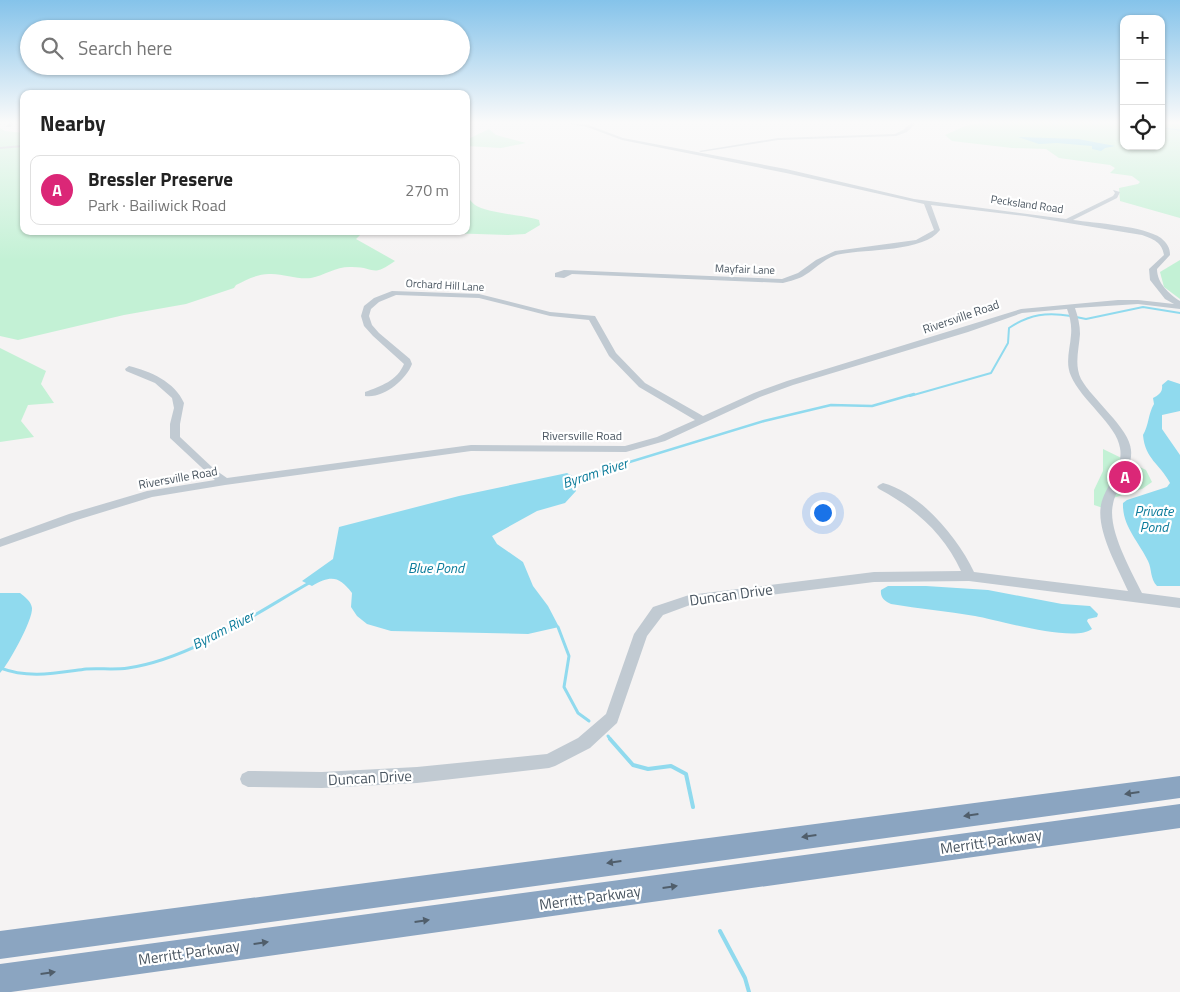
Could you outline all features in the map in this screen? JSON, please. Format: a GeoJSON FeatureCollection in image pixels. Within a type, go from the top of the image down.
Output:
{"type":"FeatureCollection","features":[{"type":"Feature","properties":{"kind":"highway"},"geometry":{"type":"LineString","coordinates":[[0,945],[1180,787]]}},
{"type":"Feature","properties":{"kind":"highway","name":"Merritt Parkway"},"geometry":{"type":"LineString","coordinates":[[0,979],[1180,816]]}},
{"type":"Feature","properties":{"kind":"street","name":"Pecksland Road"},"geometry":{"type":"LineString","coordinates":[[765,167],[927,203],[1137,232],[1162,242],[1166,248],[1168,255],[1153,269],[1152,275],[1168,301]]}},
{"type":"Feature","properties":{"kind":"street"},"geometry":{"type":"LineString","coordinates":[[1066,221],[1115,197],[1118,193],[1115,191]]}},
{"type":"Feature","properties":{"kind":"street","name":"Mayfair Lane"},"geometry":{"type":"LineString","coordinates":[[569,273],[783,281],[802,275],[818,261],[837,252],[917,242],[934,234],[936,230],[927,203]]}},
{"type":"Feature","properties":{"kind":"street","name":"Orchard Hill Lane"},"geometry":{"type":"LineString","coordinates":[[368,394],[392,384],[402,377],[408,364],[407,361],[368,328],[364,320],[365,312],[372,303],[385,296],[409,293],[479,296],[550,314],[592,318],[612,354],[642,385],[701,419]]}},
{"type":"Feature","properties":{"kind":"street","name":"Riversville Road"},"geometry":{"type":"LineString","coordinates":[[1,543],[110,505],[151,494],[225,482],[471,448],[626,449],[661,439],[701,419],[790,383],[965,330],[1005,315],[1029,310],[1072,313],[1128,302],[1168,301],[1180,306]]}},
{"type":"Feature","properties":{"kind":"street"},"geometry":{"type":"LineString","coordinates":[[1072,313],[1076,337],[1072,366],[1076,379],[1086,396],[1122,436],[1126,450],[1117,481],[1106,506],[1109,530],[1137,597]]}},
{"type":"Feature","properties":{"kind":"street"},"geometry":{"type":"LineString","coordinates":[[129,368],[140,370],[175,394],[179,401],[180,410],[175,424],[175,438],[210,472],[225,482]]}},
{"type":"Feature","properties":{"kind":"street"},"geometry":{"type":"LineString","coordinates":[[883,487],[899,494],[918,508],[944,533],[962,556],[969,576]]}},
{"type":"Feature","properties":{"kind":"street","name":"Duncan Drive"},"geometry":{"type":"LineString","coordinates":[[248,779],[322,780],[416,775],[549,761],[584,743],[612,718],[641,634],[658,611],[689,600],[874,577],[969,576],[1180,603]]}},
{"type":"Feature","properties":{"kind":"green space"},"geometry":{"type":"Polygon","coordinates":[[[0,167],[20,167],[20,235],[360,235],[356,239],[395,261],[382,269],[347,267],[311,278],[265,274],[240,283],[234,288],[186,304],[124,315],[18,340],[0,336],[0,167]]]}},
{"type":"Feature","properties":{"kind":"green space"},"geometry":{"type":"Polygon","coordinates":[[[1114,167],[1180,167],[1180,218],[1120,201],[1119,188],[1140,182],[1132,176],[1110,173],[1114,167]]]}},
{"type":"Feature","properties":{"kind":"green space"},"geometry":{"type":"Polygon","coordinates":[[[470,200],[480,208],[539,220],[540,225],[525,234],[470,234],[470,200]]]}},
{"type":"Feature","properties":{"kind":"green space"},"geometry":{"type":"Polygon","coordinates":[[[1180,260],[1180,299],[1164,287],[1160,272],[1180,260]]]}},
{"type":"Feature","properties":{"kind":"green space"},"geometry":{"type":"Polygon","coordinates":[[[0,348],[46,371],[41,384],[54,403],[28,405],[21,421],[34,437],[0,442],[0,348]]]}},
{"type":"Feature","properties":{"kind":"green space"},"geometry":{"type":"Polygon","coordinates":[[[1103,449],[1146,470],[1152,482],[1142,489],[1110,499],[1109,510],[1094,505],[1094,490],[1103,471],[1103,449]]]}},
{"type":"Feature","properties":{"kind":"water","name":"Private Pond"},"geometry":{"type":"Polygon","coordinates":[[[1168,380],[1180,384],[1180,411],[1162,415],[1162,429],[1180,455],[1180,586],[1157,586],[1152,577],[1148,561],[1128,526],[1123,511],[1123,503],[1127,500],[1167,487],[1170,483],[1150,456],[1144,443],[1143,435],[1154,404],[1153,398],[1160,393],[1162,385],[1168,380]]]}},
{"type":"Feature","properties":{"kind":"water","name":"Blue Pond"},"geometry":{"type":"Polygon","coordinates":[[[567,473],[576,478],[576,491],[565,503],[537,511],[492,536],[497,544],[523,562],[533,586],[548,606],[559,627],[528,634],[391,631],[367,624],[357,616],[351,607],[352,593],[339,580],[324,580],[312,586],[302,581],[333,559],[339,527],[459,496],[567,473]]]}},
{"type":"Feature","properties":{"kind":"water"},"geometry":{"type":"Polygon","coordinates":[[[888,586],[926,586],[988,590],[1062,604],[1090,606],[1098,614],[1097,617],[1088,619],[1087,621],[1092,629],[1083,633],[1053,632],[975,616],[891,604],[883,599],[881,595],[881,590],[888,586]]]}},
{"type":"Feature","properties":{"kind":"water"},"geometry":{"type":"Polygon","coordinates":[[[0,593],[20,593],[29,601],[32,608],[29,622],[9,661],[0,673],[0,593]]]}},
{"type":"Feature","properties":{"kind":"waterway","name":"Byram River"},"geometry":{"type":"LineString","coordinates":[[1076,317],[1086,319],[1143,307],[1180,313]]}},
{"type":"Feature","properties":{"kind":"waterway","name":"Byram River"},"geometry":{"type":"LineString","coordinates":[[910,396],[991,373],[1008,343],[1009,328],[1017,323],[1046,314],[1071,316]]}},
{"type":"Feature","properties":{"kind":"waterway","name":"Byram River"},"geometry":{"type":"LineString","coordinates":[[574,479],[764,421],[831,405],[872,406],[914,394]]}},
{"type":"Feature","properties":{"kind":"waterway","name":"Byram River"},"geometry":{"type":"LineString","coordinates":[[0,668],[21,673],[43,674],[86,669],[123,669],[151,663],[175,655],[222,634],[309,583]]}},
{"type":"Feature","properties":{"kind":"waterway"},"geometry":{"type":"LineString","coordinates":[[558,627],[569,656],[564,687],[578,713],[589,721]]}},
{"type":"Feature","properties":{"kind":"waterway"},"geometry":{"type":"LineString","coordinates":[[608,736],[611,740]]}},
{"type":"Feature","properties":{"kind":"waterway"},"geometry":{"type":"LineString","coordinates":[[610,739],[633,765],[648,769],[671,766],[686,774],[693,807]]}},
{"type":"Feature","properties":{"kind":"waterway"},"geometry":{"type":"LineString","coordinates":[[720,931],[745,978],[749,992]]}},
{"type":"Feature","properties":{"kind":"place","name":"Bressler Preserve"},"geometry":{"type":"Point","coordinates":[1125,477]}}]}
